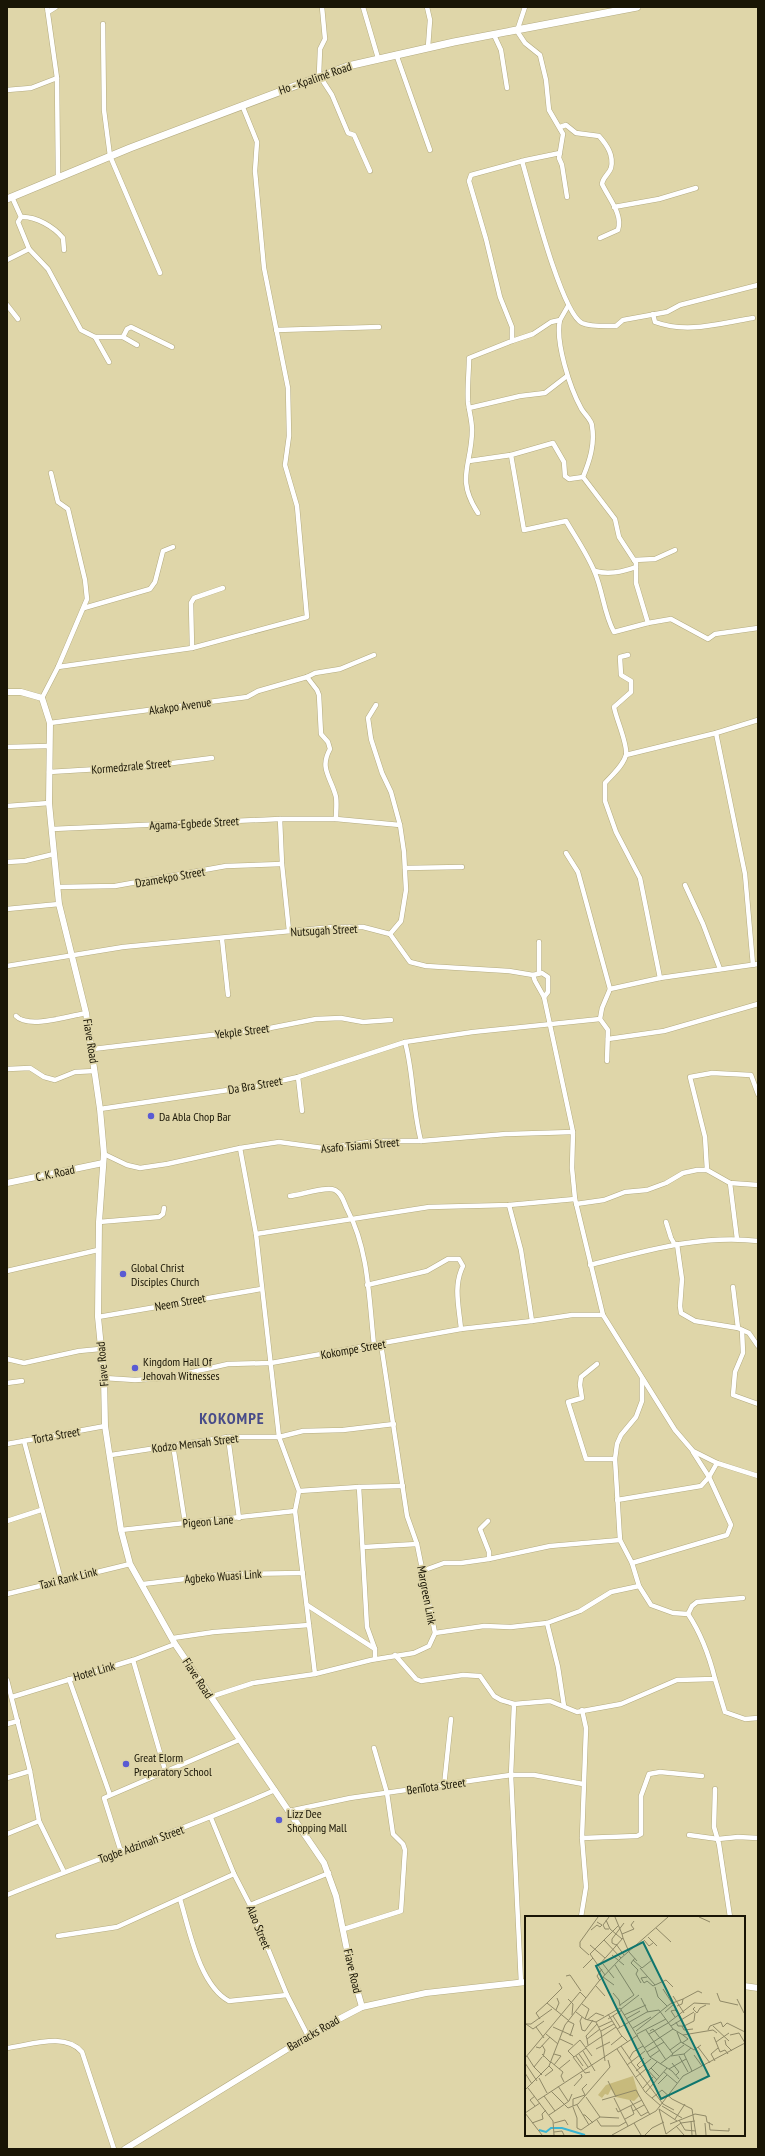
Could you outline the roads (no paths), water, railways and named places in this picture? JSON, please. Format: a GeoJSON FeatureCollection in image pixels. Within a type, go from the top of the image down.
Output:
{"type":"FeatureCollection","features":[{"type":"Feature","properties":{"kind":"main road","name":"Ho - Kpalimé Road"},"geometry":{"type":"LineString","coordinates":[[9,198],[110,156],[319,75],[396,54],[637,7]]}},
{"type":"Feature","properties":{"kind":"street"},"geometry":{"type":"LineString","coordinates":[[56,7],[47,10],[57,78],[58,177]]}},
{"type":"Feature","properties":{"kind":"street"},"geometry":{"type":"LineString","coordinates":[[322,7],[325,39],[320,49],[319,75],[332,95],[348,133],[354,134],[370,171]]}},
{"type":"Feature","properties":{"kind":"street"},"geometry":{"type":"LineString","coordinates":[[363,7],[378,58]]}},
{"type":"Feature","properties":{"kind":"street"},"geometry":{"type":"LineString","coordinates":[[428,7],[430,20],[428,48]]}},
{"type":"Feature","properties":{"kind":"street"},"geometry":{"type":"LineString","coordinates":[[525,7],[517,31],[526,43],[540,55],[546,80],[549,110],[560,127],[563,142],[559,158],[562,165],[567,197]]}},
{"type":"Feature","properties":{"kind":"street"},"geometry":{"type":"LineString","coordinates":[[103,24],[104,110],[110,156],[160,273]]}},
{"type":"Feature","properties":{"kind":"street"},"geometry":{"type":"LineString","coordinates":[[494,35],[501,50],[504,77],[507,88]]}},
{"type":"Feature","properties":{"kind":"street"},"geometry":{"type":"LineString","coordinates":[[396,54],[430,150]]}},
{"type":"Feature","properties":{"kind":"street"},"geometry":{"type":"LineString","coordinates":[[7,90],[31,88],[57,78]]}},
{"type":"Feature","properties":{"kind":"street"},"geometry":{"type":"LineString","coordinates":[[58,667],[192,648],[307,617],[297,506],[285,465],[289,436],[288,388],[264,268],[255,171],[257,142],[242,105]]}},
{"type":"Feature","properties":{"kind":"street"},"geometry":{"type":"LineString","coordinates":[[560,127],[566,125],[576,133],[599,136],[607,145],[611,154],[611,168],[603,179],[602,184],[619,218],[618,230],[600,238]]}},
{"type":"Feature","properties":{"kind":"street"},"geometry":{"type":"LineString","coordinates":[[512,341],[512,327],[500,297],[486,239],[469,181],[471,175],[522,161],[560,153]]}},
{"type":"Feature","properties":{"kind":"street"},"geometry":{"type":"LineString","coordinates":[[522,161],[561,290],[571,312],[582,323],[616,326],[623,320],[667,312],[680,305],[758,285]]}},
{"type":"Feature","properties":{"kind":"street"},"geometry":{"type":"LineString","coordinates":[[614,207],[659,199],[696,188]]}},
{"type":"Feature","properties":{"kind":"street"},"geometry":{"type":"LineString","coordinates":[[9,198],[21,217]]}},
{"type":"Feature","properties":{"kind":"street"},"geometry":{"type":"LineString","coordinates":[[21,217],[28,216],[54,229],[63,238],[64,250]]}},
{"type":"Feature","properties":{"kind":"street"},"geometry":{"type":"LineString","coordinates":[[21,217],[18,222],[29,249],[48,269],[81,330],[95,337],[122,336],[136,345]]}},
{"type":"Feature","properties":{"kind":"street"},"geometry":{"type":"LineString","coordinates":[[7,260],[29,249]]}},
{"type":"Feature","properties":{"kind":"street"},"geometry":{"type":"LineString","coordinates":[[7,305],[18,319]]}},
{"type":"Feature","properties":{"kind":"street"},"geometry":{"type":"LineString","coordinates":[[568,306],[560,320],[558,328],[567,376],[582,409],[592,424],[591,457],[583,477]]}},
{"type":"Feature","properties":{"kind":"street"},"geometry":{"type":"LineString","coordinates":[[653,314],[654,322],[664,326],[688,328],[708,327],[753,318]]}},
{"type":"Feature","properties":{"kind":"street"},"geometry":{"type":"LineString","coordinates":[[478,513],[469,499],[465,476],[469,461],[472,429],[469,408],[469,358],[533,334],[551,322],[560,320]]}},
{"type":"Feature","properties":{"kind":"street"},"geometry":{"type":"LineString","coordinates":[[122,336],[127,329],[131,327],[172,347]]}},
{"type":"Feature","properties":{"kind":"street"},"geometry":{"type":"LineString","coordinates":[[276,330],[379,327]]}},
{"type":"Feature","properties":{"kind":"street"},"geometry":{"type":"LineString","coordinates":[[95,337],[109,362]]}},
{"type":"Feature","properties":{"kind":"street"},"geometry":{"type":"LineString","coordinates":[[469,408],[520,396],[545,393],[567,376]]}},
{"type":"Feature","properties":{"kind":"street"},"geometry":{"type":"LineString","coordinates":[[469,461],[511,455],[553,443],[564,462],[565,476],[569,479],[583,477]]}},
{"type":"Feature","properties":{"kind":"street"},"geometry":{"type":"LineString","coordinates":[[511,455],[524,530],[566,521],[595,571],[614,632],[648,623],[671,619],[708,638],[715,634],[758,628]]}},
{"type":"Feature","properties":{"kind":"street"},"geometry":{"type":"LineString","coordinates":[[7,692],[21,692],[42,698],[58,667],[87,599],[85,580],[68,509],[58,502],[51,473]]}},
{"type":"Feature","properties":{"kind":"street"},"geometry":{"type":"LineString","coordinates":[[583,477],[615,519],[619,537],[634,560],[636,566],[636,583],[648,623]]}},
{"type":"Feature","properties":{"kind":"street"},"geometry":{"type":"LineString","coordinates":[[84,608],[150,589],[155,582],[164,551],[173,547]]}},
{"type":"Feature","properties":{"kind":"street"},"geometry":{"type":"LineString","coordinates":[[634,560],[655,559],[675,550]]}},
{"type":"Feature","properties":{"kind":"street"},"geometry":{"type":"LineString","coordinates":[[595,571],[603,574],[623,572],[636,566]]}},
{"type":"Feature","properties":{"kind":"street"},"geometry":{"type":"LineString","coordinates":[[192,648],[191,608],[194,598],[223,588]]}},
{"type":"Feature","properties":{"kind":"street","name":"Akakpo Avenue"},"geometry":{"type":"LineString","coordinates":[[50,723],[247,697],[315,673],[340,669],[374,655]]}},
{"type":"Feature","properties":{"kind":"street"},"geometry":{"type":"LineString","coordinates":[[628,655],[620,657],[621,675],[630,680],[631,692],[614,707],[625,744],[626,755],[621,764],[605,783],[605,801],[616,832],[640,878],[660,978]]}},
{"type":"Feature","properties":{"kind":"street"},"geometry":{"type":"LineString","coordinates":[[307,677],[317,690],[319,696],[321,734],[328,742],[330,749],[326,756],[324,767],[336,797],[336,819]]}},
{"type":"Feature","properties":{"kind":"street","name":"Fiave Road"},"geometry":{"type":"LineString","coordinates":[[42,698],[50,723],[48,746],[49,803],[60,904],[86,1013],[93,1049],[100,1109],[104,1154],[99,1222],[98,1317],[104,1378],[105,1426],[111,1454],[121,1530],[130,1564],[143,1584],[174,1641],[239,1740],[290,1811],[329,1873],[344,1929],[350,1965],[362,2007]]}},
{"type":"Feature","properties":{"kind":"street"},"geometry":{"type":"LineString","coordinates":[[376,705],[368,718],[371,739],[382,773],[391,792],[400,825],[405,868],[406,890],[401,921],[390,934],[410,962],[426,966],[509,971],[533,975],[539,973],[548,977],[548,992],[544,997]]}},
{"type":"Feature","properties":{"kind":"street"},"geometry":{"type":"LineString","coordinates":[[626,755],[716,733],[758,720]]}},
{"type":"Feature","properties":{"kind":"street"},"geometry":{"type":"LineString","coordinates":[[610,989],[660,978],[756,965],[745,874],[716,733]]}},
{"type":"Feature","properties":{"kind":"street"},"geometry":{"type":"LineString","coordinates":[[7,747],[48,746]]}},
{"type":"Feature","properties":{"kind":"street","name":"Kormedzrale Street"},"geometry":{"type":"LineString","coordinates":[[49,772],[149,766],[212,758]]}},
{"type":"Feature","properties":{"kind":"street"},"geometry":{"type":"LineString","coordinates":[[7,806],[49,803]]}},
{"type":"Feature","properties":{"kind":"street"},"geometry":{"type":"LineString","coordinates":[[280,819],[282,864],[289,931]]}},
{"type":"Feature","properties":{"kind":"street","name":"Agama-Egbede Street"},"geometry":{"type":"LineString","coordinates":[[52,829],[280,819],[336,819],[400,825]]}},
{"type":"Feature","properties":{"kind":"street"},"geometry":{"type":"LineString","coordinates":[[566,853],[578,872],[610,989],[602,1008],[600,1019],[608,1030],[607,1061]]}},
{"type":"Feature","properties":{"kind":"street"},"geometry":{"type":"LineString","coordinates":[[7,862],[25,861],[54,854]]}},
{"type":"Feature","properties":{"kind":"street","name":"Dzamekpo Street"},"geometry":{"type":"LineString","coordinates":[[58,887],[115,886],[226,866],[282,864]]}},
{"type":"Feature","properties":{"kind":"street"},"geometry":{"type":"LineString","coordinates":[[405,868],[462,867]]}},
{"type":"Feature","properties":{"kind":"street"},"geometry":{"type":"LineString","coordinates":[[685,885],[703,924],[720,969]]}},
{"type":"Feature","properties":{"kind":"street"},"geometry":{"type":"LineString","coordinates":[[7,909],[60,904]]}},
{"type":"Feature","properties":{"kind":"street","name":"Nutsugah Street"},"geometry":{"type":"LineString","coordinates":[[7,966],[123,947],[222,939],[333,927],[363,927],[390,934]]}},
{"type":"Feature","properties":{"kind":"street"},"geometry":{"type":"LineString","coordinates":[[222,939],[228,995]]}},
{"type":"Feature","properties":{"kind":"street"},"geometry":{"type":"LineString","coordinates":[[539,942],[539,973]]}},
{"type":"Feature","properties":{"kind":"street"},"geometry":{"type":"LineString","coordinates":[[533,975],[534,981],[544,997],[573,1132],[572,1168],[576,1201],[603,1315],[675,1430],[693,1451],[708,1477],[731,1525],[727,1534],[632,1563]]}},
{"type":"Feature","properties":{"kind":"street"},"geometry":{"type":"LineString","coordinates":[[608,1039],[664,1031],[758,1004]]}},
{"type":"Feature","properties":{"kind":"street"},"geometry":{"type":"LineString","coordinates":[[16,1016],[20,1020],[29,1022],[86,1013]]}},
{"type":"Feature","properties":{"kind":"street","name":"Yekple Street"},"geometry":{"type":"LineString","coordinates":[[93,1049],[270,1028],[316,1020],[341,1018],[363,1022],[391,1020]]}},
{"type":"Feature","properties":{"kind":"street","name":"Da Bra Street"},"geometry":{"type":"LineString","coordinates":[[100,1109],[262,1085],[298,1077],[405,1042],[549,1023],[600,1019]]}},
{"type":"Feature","properties":{"kind":"street"},"geometry":{"type":"LineString","coordinates":[[405,1042],[412,1067],[415,1118],[421,1141]]}},
{"type":"Feature","properties":{"kind":"street"},"geometry":{"type":"LineString","coordinates":[[7,1069],[30,1068],[44,1077],[55,1080],[75,1072],[96,1071]]}},
{"type":"Feature","properties":{"kind":"street"},"geometry":{"type":"LineString","coordinates":[[707,1170],[705,1137],[690,1076],[712,1073],[751,1075],[758,1094]]}},
{"type":"Feature","properties":{"kind":"street"},"geometry":{"type":"LineString","coordinates":[[298,1077],[302,1111]]}},
{"type":"Feature","properties":{"kind":"street","name":"Asafo Tsiami Street"},"geometry":{"type":"LineString","coordinates":[[104,1154],[127,1165],[145,1168],[240,1148],[280,1142],[315,1148],[377,1141],[421,1141],[506,1134],[573,1132]]}},
{"type":"Feature","properties":{"kind":"street"},"geometry":{"type":"LineString","coordinates":[[240,1148],[256,1234],[261,1289],[279,1437],[299,1492],[295,1511],[315,1674]]}},
{"type":"Feature","properties":{"kind":"street","name":"C. K. Road"},"geometry":{"type":"LineString","coordinates":[[7,1183],[103,1163]]}},
{"type":"Feature","properties":{"kind":"street"},"geometry":{"type":"LineString","coordinates":[[256,1234],[430,1207],[604,1200],[625,1192],[647,1190],[666,1183],[683,1173],[707,1170],[730,1183],[758,1185]]}},
{"type":"Feature","properties":{"kind":"street"},"geometry":{"type":"LineString","coordinates":[[730,1183],[737,1239]]}},
{"type":"Feature","properties":{"kind":"street"},"geometry":{"type":"LineString","coordinates":[[290,1196],[304,1195],[313,1191],[333,1189],[340,1194],[353,1218],[362,1250],[374,1345]]}},
{"type":"Feature","properties":{"kind":"street"},"geometry":{"type":"LineString","coordinates":[[509,1205],[522,1250],[532,1321]]}},
{"type":"Feature","properties":{"kind":"street"},"geometry":{"type":"LineString","coordinates":[[99,1222],[159,1217],[163,1214],[164,1208]]}},
{"type":"Feature","properties":{"kind":"street"},"geometry":{"type":"LineString","coordinates":[[666,1222],[671,1238],[676,1245],[682,1279],[680,1306],[682,1313],[695,1321],[740,1329],[749,1333],[758,1346]]}},
{"type":"Feature","properties":{"kind":"street"},"geometry":{"type":"LineString","coordinates":[[590,1265],[676,1245],[737,1239],[758,1241]]}},
{"type":"Feature","properties":{"kind":"street"},"geometry":{"type":"LineString","coordinates":[[7,1271],[98,1250]]}},
{"type":"Feature","properties":{"kind":"street"},"geometry":{"type":"LineString","coordinates":[[367,1284],[427,1271],[448,1259],[459,1260],[463,1266],[458,1276],[457,1288],[460,1329]]}},
{"type":"Feature","properties":{"kind":"street"},"geometry":{"type":"LineString","coordinates":[[733,1287],[740,1329],[742,1353],[735,1372],[733,1395],[758,1404]]}},
{"type":"Feature","properties":{"kind":"street","name":"Neem Street"},"geometry":{"type":"LineString","coordinates":[[98,1317],[261,1289]]}},
{"type":"Feature","properties":{"kind":"street","name":"Kokompe Street"},"geometry":{"type":"LineString","coordinates":[[104,1378],[135,1380],[166,1378],[228,1364],[271,1363],[460,1329],[532,1321],[572,1314],[603,1315]]}},
{"type":"Feature","properties":{"kind":"street","name":"Margreen Link"},"geometry":{"type":"LineString","coordinates":[[210,1697],[254,1683],[315,1674],[375,1659],[424,1650],[433,1642],[435,1633],[417,1544],[407,1516],[381,1344]]}},
{"type":"Feature","properties":{"kind":"street"},"geometry":{"type":"LineString","coordinates":[[7,1359],[24,1363],[80,1351],[100,1349]]}},
{"type":"Feature","properties":{"kind":"street"},"geometry":{"type":"LineString","coordinates":[[597,1364],[581,1377],[580,1385],[582,1398],[568,1402],[586,1459],[615,1459]]}},
{"type":"Feature","properties":{"kind":"street"},"geometry":{"type":"LineString","coordinates":[[642,1376],[642,1400],[636,1417],[621,1434],[617,1444],[615,1459],[620,1540],[632,1563],[639,1586],[650,1605],[672,1613],[688,1614]]}},
{"type":"Feature","properties":{"kind":"street"},"geometry":{"type":"LineString","coordinates":[[7,1383],[22,1381]]}},
{"type":"Feature","properties":{"kind":"street","name":"Kodzo Mensah Street"},"geometry":{"type":"LineString","coordinates":[[111,1454],[228,1437],[279,1437],[303,1431],[343,1430],[394,1424]]}},
{"type":"Feature","properties":{"kind":"street","name":"Torta Street"},"geometry":{"type":"LineString","coordinates":[[7,1444],[105,1426]]}},
{"type":"Feature","properties":{"kind":"street"},"geometry":{"type":"LineString","coordinates":[[228,1437],[239,1518]]}},
{"type":"Feature","properties":{"kind":"street"},"geometry":{"type":"LineString","coordinates":[[24,1441],[41,1510],[61,1580]]}},
{"type":"Feature","properties":{"kind":"street"},"geometry":{"type":"LineString","coordinates":[[173,1445],[185,1523]]}},
{"type":"Feature","properties":{"kind":"street"},"geometry":{"type":"LineString","coordinates":[[693,1451],[717,1463],[758,1476]]}},
{"type":"Feature","properties":{"kind":"street"},"geometry":{"type":"LineString","coordinates":[[617,1500],[701,1486],[717,1463]]}},
{"type":"Feature","properties":{"kind":"street"},"geometry":{"type":"LineString","coordinates":[[299,1492],[360,1487],[403,1486]]}},
{"type":"Feature","properties":{"kind":"street"},"geometry":{"type":"LineString","coordinates":[[360,1487],[367,1627],[375,1648],[375,1659]]}},
{"type":"Feature","properties":{"kind":"street"},"geometry":{"type":"LineString","coordinates":[[7,1520],[41,1510]]}},
{"type":"Feature","properties":{"kind":"street","name":"Pigeon Lane"},"geometry":{"type":"LineString","coordinates":[[121,1530],[295,1511]]}},
{"type":"Feature","properties":{"kind":"street"},"geometry":{"type":"LineString","coordinates":[[488,1521],[480,1529],[489,1552],[489,1558]]}},
{"type":"Feature","properties":{"kind":"street"},"geometry":{"type":"LineString","coordinates":[[422,1571],[444,1563],[461,1563],[550,1546],[620,1540]]}},
{"type":"Feature","properties":{"kind":"street"},"geometry":{"type":"LineString","coordinates":[[364,1548],[417,1544]]}},
{"type":"Feature","properties":{"kind":"street","name":"Taxi Rank Link"},"geometry":{"type":"LineString","coordinates":[[7,1594],[130,1564]]}},
{"type":"Feature","properties":{"kind":"street","name":"Agbeko Wuasi Link"},"geometry":{"type":"LineString","coordinates":[[143,1584],[227,1574],[303,1573]]}},
{"type":"Feature","properties":{"kind":"street"},"geometry":{"type":"LineString","coordinates":[[435,1633],[484,1626],[511,1627],[547,1622],[580,1611],[611,1592],[639,1586]]}},
{"type":"Feature","properties":{"kind":"street"},"geometry":{"type":"LineString","coordinates":[[688,1614],[692,1606],[697,1602],[744,1598]]}},
{"type":"Feature","properties":{"kind":"street"},"geometry":{"type":"LineString","coordinates":[[307,1605],[375,1648]]}},
{"type":"Feature","properties":{"kind":"street"},"geometry":{"type":"LineString","coordinates":[[688,1614],[699,1629],[704,1642],[725,1712],[745,1719],[758,1718]]}},
{"type":"Feature","properties":{"kind":"street"},"geometry":{"type":"LineString","coordinates":[[547,1622],[558,1667],[564,1706]]}},
{"type":"Feature","properties":{"kind":"street","name":"Hotel Link"},"geometry":{"type":"LineString","coordinates":[[12,1697],[69,1678],[133,1660],[174,1641],[214,1632],[309,1625]]}},
{"type":"Feature","properties":{"kind":"street"},"geometry":{"type":"LineString","coordinates":[[395,1655],[416,1679],[421,1681],[463,1675],[480,1676],[494,1696],[501,1700],[514,1704],[550,1701],[577,1712],[621,1704],[677,1680],[715,1679]]}},
{"type":"Feature","properties":{"kind":"street"},"geometry":{"type":"LineString","coordinates":[[133,1660],[165,1770]]}},
{"type":"Feature","properties":{"kind":"street"},"geometry":{"type":"LineString","coordinates":[[69,1678],[110,1795]]}},
{"type":"Feature","properties":{"kind":"street"},"geometry":{"type":"LineString","coordinates":[[7,1680],[30,1771],[39,1821],[64,1872]]}},
{"type":"Feature","properties":{"kind":"street"},"geometry":{"type":"LineString","coordinates":[[514,1704],[511,1776],[524,1982]]}},
{"type":"Feature","properties":{"kind":"street"},"geometry":{"type":"LineString","coordinates":[[582,1710],[586,1728],[582,1838],[586,1887],[582,1916]]}},
{"type":"Feature","properties":{"kind":"street"},"geometry":{"type":"LineString","coordinates":[[444,1786],[451,1718]]}},
{"type":"Feature","properties":{"kind":"street"},"geometry":{"type":"LineString","coordinates":[[7,1724],[18,1721]]}},
{"type":"Feature","properties":{"kind":"street"},"geometry":{"type":"LineString","coordinates":[[121,1852],[104,1802],[104,1798],[165,1770],[239,1740]]}},
{"type":"Feature","properties":{"kind":"street"},"geometry":{"type":"LineString","coordinates":[[344,1929],[401,1911],[405,1850],[403,1844],[393,1834],[387,1793],[374,1748]]}},
{"type":"Feature","properties":{"kind":"street"},"geometry":{"type":"LineString","coordinates":[[7,1778],[30,1771]]}},
{"type":"Feature","properties":{"kind":"street"},"geometry":{"type":"LineString","coordinates":[[582,1838],[637,1836],[641,1834],[641,1796],[649,1774],[660,1772],[702,1776]]}},
{"type":"Feature","properties":{"kind":"street","name":"BenTota Street"},"geometry":{"type":"LineString","coordinates":[[290,1811],[350,1798],[511,1776],[534,1775],[583,1784]]}},
{"type":"Feature","properties":{"kind":"street","name":"Togbe Adzimah Street"},"geometry":{"type":"LineString","coordinates":[[7,1895],[64,1872],[211,1818],[274,1790]]}},
{"type":"Feature","properties":{"kind":"street"},"geometry":{"type":"LineString","coordinates":[[715,1790],[714,1827],[718,1839],[730,1916]]}},
{"type":"Feature","properties":{"kind":"street","name":"Alao Street"},"geometry":{"type":"LineString","coordinates":[[211,1818],[234,1874],[250,1905],[288,1995],[308,2036]]}},
{"type":"Feature","properties":{"kind":"street"},"geometry":{"type":"LineString","coordinates":[[7,1834],[39,1821]]}},
{"type":"Feature","properties":{"kind":"street"},"geometry":{"type":"LineString","coordinates":[[688,1835],[718,1839],[738,1837],[758,1838]]}},
{"type":"Feature","properties":{"kind":"street"},"geometry":{"type":"LineString","coordinates":[[250,1905],[329,1873]]}},
{"type":"Feature","properties":{"kind":"street"},"geometry":{"type":"LineString","coordinates":[[58,1936],[117,1927],[234,1874]]}},
{"type":"Feature","properties":{"kind":"street"},"geometry":{"type":"LineString","coordinates":[[180,1898],[202,1969],[215,1989],[226,1999],[229,2001],[288,1995]]}},
{"type":"Feature","properties":{"kind":"street","name":"Barracks Road"},"geometry":{"type":"LineString","coordinates":[[125,2149],[308,2036],[362,2007],[426,1993],[524,1982]]}},
{"type":"Feature","properties":{"kind":"street"},"geometry":{"type":"LineString","coordinates":[[745,1986],[758,1988]]}},
{"type":"Feature","properties":{"kind":"street"},"geometry":{"type":"LineString","coordinates":[[7,2048],[60,2040],[75,2044],[82,2052],[114,2149]]}},
{"type":"Feature","properties":{"kind":"place","name":"Da Abla Chop Bar"},"geometry":{"type":"Point","coordinates":[151,1116]}},
{"type":"Feature","properties":{"kind":"place","name":"Global Christ Disciples Church"},"geometry":{"type":"Point","coordinates":[123,1274]}},
{"type":"Feature","properties":{"kind":"place","name":"Kingdom Hall Of Jehovah Witnesses"},"geometry":{"type":"Point","coordinates":[135,1368]}},
{"type":"Feature","properties":{"kind":"place","name":"Great Elorm Preparatory School"},"geometry":{"type":"Point","coordinates":[126,1764]}},
{"type":"Feature","properties":{"kind":"place","name":"Lizz Dee Shopping Mall"},"geometry":{"type":"Point","coordinates":[279,1820]}},
{"type":"Feature","properties":{"kind":"district","name":"KOKOMPE"},"geometry":{"type":"Point","coordinates":[232,1418]}}]}
